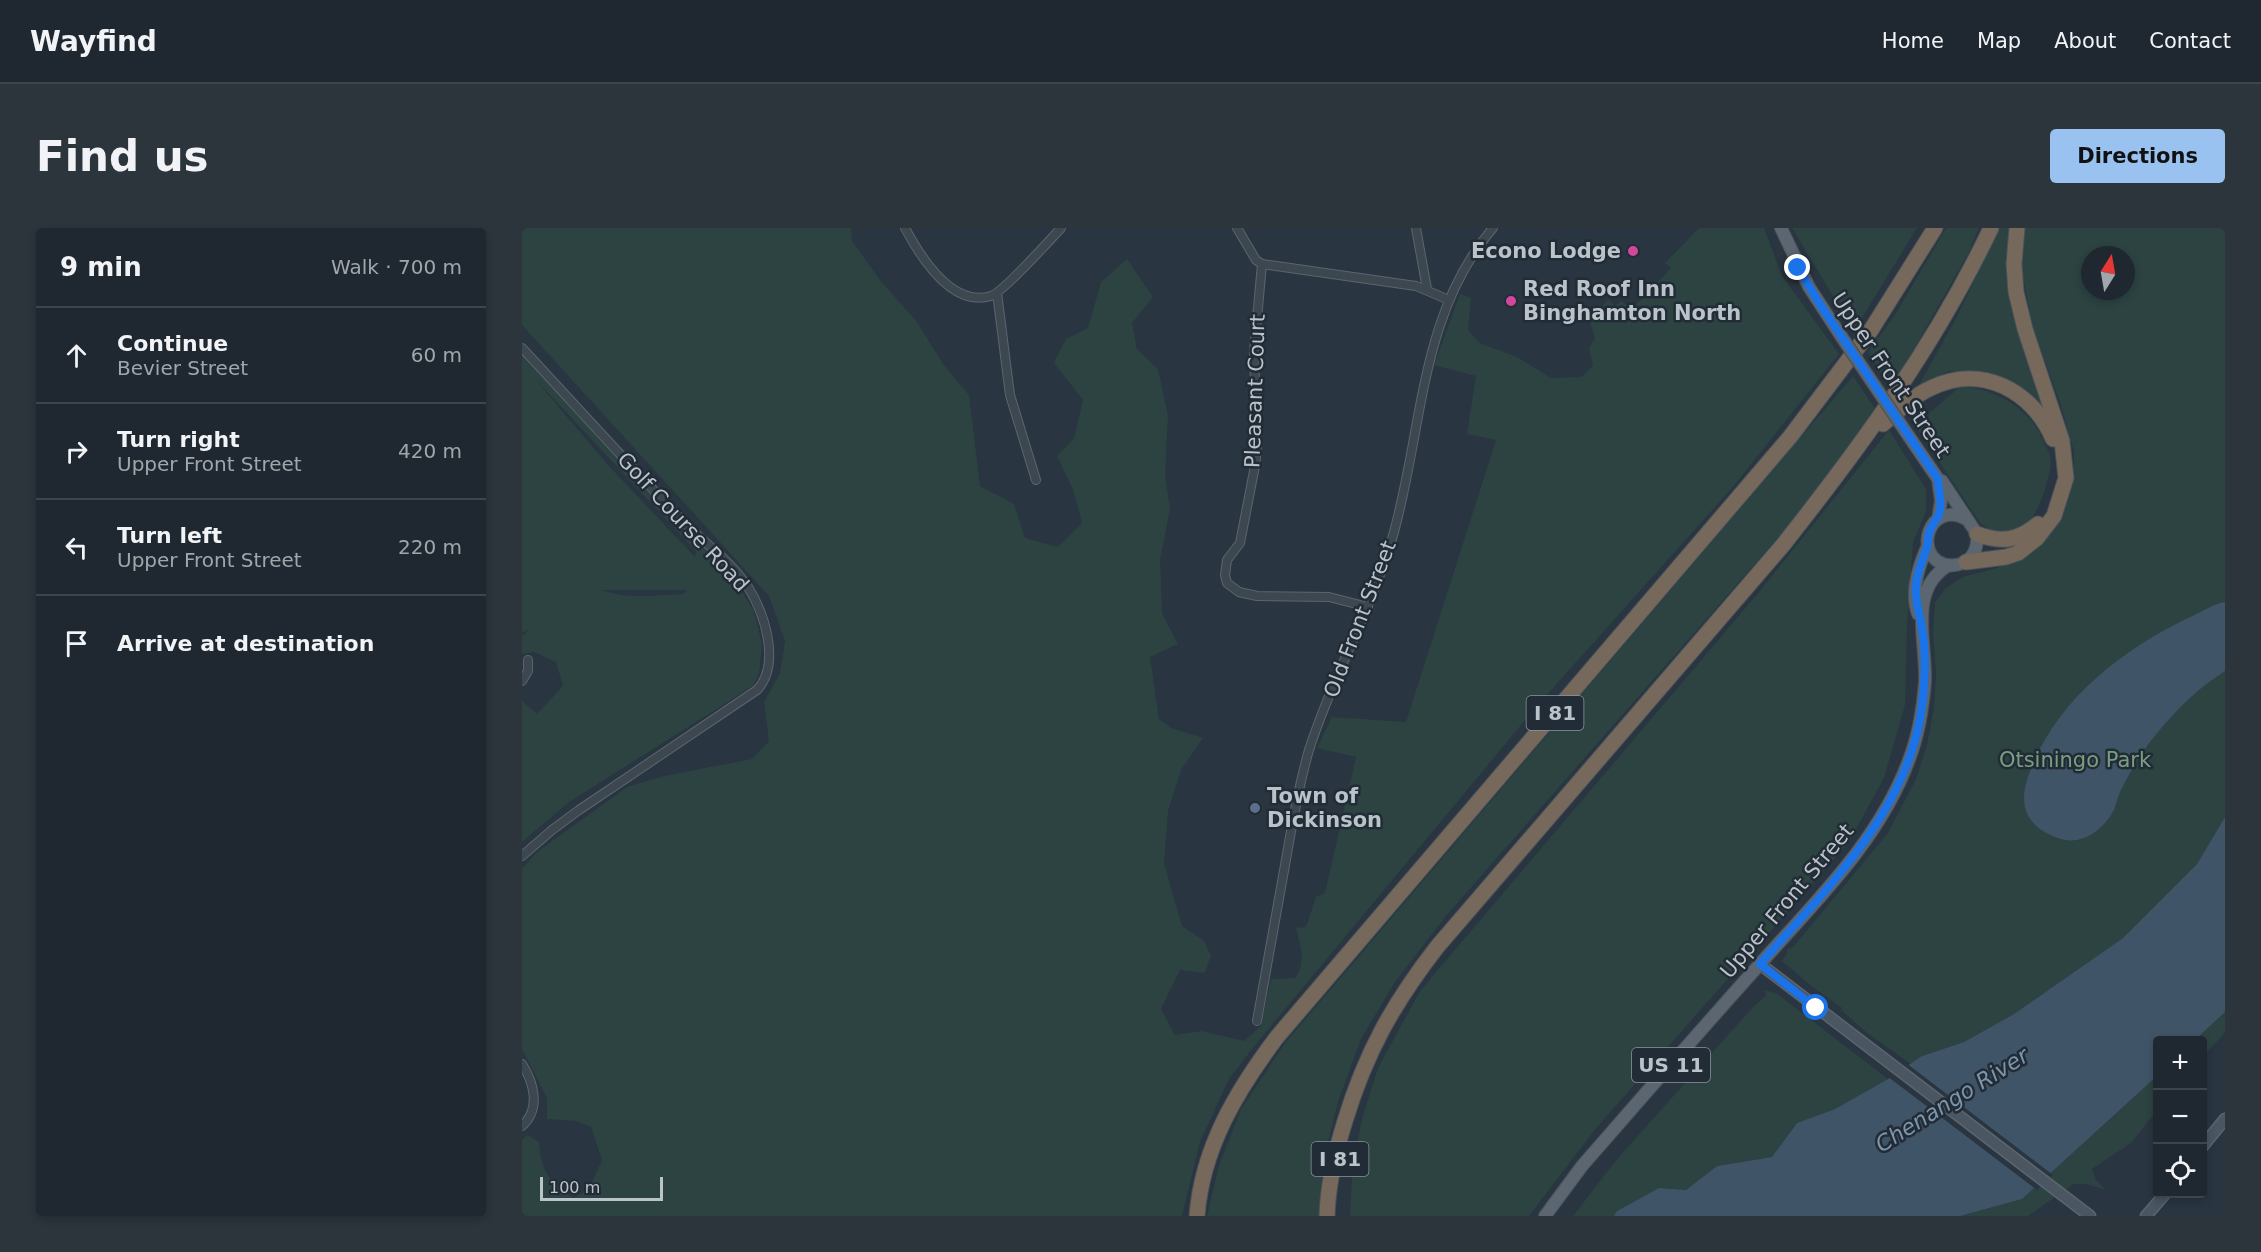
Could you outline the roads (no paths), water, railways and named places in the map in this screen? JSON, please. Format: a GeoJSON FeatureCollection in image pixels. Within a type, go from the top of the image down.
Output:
{"type":"FeatureCollection","features":[{"type":"Feature","properties":{"kind":"highway"},"geometry":{"type":"LineString","coordinates":[[1904,279],[1926,228]]}},
{"type":"Feature","properties":{"kind":"highway","name":"I 81"},"geometry":{"type":"LineString","coordinates":[[1197,1213],[1207,1165],[1224,1121],[1244,1083],[1277,1037],[1790,437],[1854,354],[1935,228]]}},
{"type":"Feature","properties":{"kind":"highway","name":"I 81"},"geometry":{"type":"LineString","coordinates":[[1336,1216],[1340,1161],[1350,1104],[1365,1061],[1385,1021],[1428,959],[1784,546],[1883,415],[1946,314],[1991,228]]}},
{"type":"Feature","properties":{"kind":"highway"},"geometry":{"type":"LineString","coordinates":[[1966,562],[2006,557],[2018,553],[2037,538],[2054,516],[2066,478],[2062,441],[2025,329],[2016,292],[2014,264],[2017,228]]}},
{"type":"Feature","properties":{"kind":"highway"},"geometry":{"type":"LineString","coordinates":[[1863,442],[1922,393],[1946,382],[1987,381],[2011,389],[2022,397],[2041,415],[2053,440],[2056,453],[2056,485],[2048,508],[2038,524],[2024,535],[2000,541],[1977,534]]}},
{"type":"Feature","properties":{"kind":"highway"},"geometry":{"type":"LineString","coordinates":[[1327,1216],[1333,1161],[1350,1104]]}},
{"type":"Feature","properties":{"kind":"main road","name":"Upper Front Street"},"geometry":{"type":"LineString","coordinates":[[1781,228],[1809,287],[1977,534]]}},
{"type":"Feature","properties":{"kind":"main road","name":"Upper Front Street"},"geometry":{"type":"LineString","coordinates":[[1921,617],[1917,612],[1916,587],[1920,566],[1928,545],[1929,530],[1938,519],[1941,501],[1938,479]]}},
{"type":"Feature","properties":{"kind":"main road"},"geometry":{"type":"LineString","coordinates":[[1938,519],[1952,514],[1966,519]]}},
{"type":"Feature","properties":{"kind":"main road"},"geometry":{"type":"LineString","coordinates":[[1928,545],[1936,559],[1949,566],[1966,562],[1975,551],[1977,534]]}},
{"type":"Feature","properties":{"kind":"main road","name":"Upper Front Street"},"geometry":{"type":"LineString","coordinates":[[1545,1216],[1582,1166],[1850,860],[1876,826],[1896,792],[1911,756],[1923,701],[1925,667],[1921,617],[1929,584],[1938,573],[1949,566]]}},
{"type":"Feature","properties":{"kind":"main road"},"geometry":{"type":"LineString","coordinates":[[1760,964],[2090,1216]]}},
{"type":"Feature","properties":{"kind":"main road"},"geometry":{"type":"LineString","coordinates":[[2204,1144],[2225,1119]]}},
{"type":"Feature","properties":{"kind":"main road"},"geometry":{"type":"LineString","coordinates":[[2146,1216],[2161,1198]]}},
{"type":"Feature","properties":{"kind":"street"},"geometry":{"type":"LineString","coordinates":[[905,228],[922,258],[939,276],[966,295],[982,297],[998,293],[1061,228]]}},
{"type":"Feature","properties":{"kind":"street"},"geometry":{"type":"LineString","coordinates":[[1237,228],[1256,260],[1262,264],[1427,289],[1449,300]]}},
{"type":"Feature","properties":{"kind":"street"},"geometry":{"type":"LineString","coordinates":[[1416,228],[1427,289]]}},
{"type":"Feature","properties":{"kind":"street","name":"Old Front Street"},"geometry":{"type":"LineString","coordinates":[[1257,1021],[1296,805],[1309,750],[1368,607],[1393,536],[1436,334],[1449,300],[1467,265],[1494,228]]}},
{"type":"Feature","properties":{"kind":"street","name":"Pleasant Court"},"geometry":{"type":"LineString","coordinates":[[1262,264],[1254,352],[1257,446],[1255,466],[1240,543],[1227,560],[1225,575],[1227,583],[1239,592],[1257,596],[1329,597],[1368,607]]}},
{"type":"Feature","properties":{"kind":"street"},"geometry":{"type":"LineString","coordinates":[[998,293],[1010,395],[1036,480]]}},
{"type":"Feature","properties":{"kind":"street","name":"Golf Course Road"},"geometry":{"type":"LineString","coordinates":[[522,348],[686,524],[742,579],[762,613],[767,630],[769,654],[766,672],[757,690],[579,810],[522,856]]}},
{"type":"Feature","properties":{"kind":"street"},"geometry":{"type":"LineString","coordinates":[[522,681],[528,670],[528,660]]}},
{"type":"Feature","properties":{"kind":"street"},"geometry":{"type":"LineString","coordinates":[[522,1064],[533,1086],[534,1100],[531,1114],[522,1126]]}},
{"type":"Feature","properties":{"kind":"water"},"geometry":{"type":"Polygon","coordinates":[[[2225,602],[2225,671],[2191,697],[2144,750],[2129,774],[2113,812],[2106,821],[2088,836],[2073,840],[2058,838],[2038,827],[2026,811],[2024,793],[2027,780],[2043,744],[2057,721],[2075,699],[2095,679],[2140,645],[2188,618],[2225,602]]]}},
{"type":"Feature","properties":{"kind":"water","name":"Chenango River"},"geometry":{"type":"Polygon","coordinates":[[[2225,817],[2225,1012],[2199,1036],[2153,1036],[2153,1080],[2022,1199],[1960,1216],[1614,1216],[1617,1211],[1659,1188],[1686,1190],[1717,1166],[1772,1157],[1797,1123],[1835,1109],[1888,1079],[1922,1056],[1964,1042],[2014,1014],[2123,938],[2197,864],[2225,817]]]}},
{"type":"Feature","properties":{"kind":"place","name":"Econo Lodge"},"geometry":{"type":"Point","coordinates":[1633,251]}},
{"type":"Feature","properties":{"kind":"place","name":"Red Roof Inn Binghamton North"},"geometry":{"type":"Point","coordinates":[1511,301]}},
{"type":"Feature","properties":{"kind":"place","name":"Town of Dickinson"},"geometry":{"type":"Point","coordinates":[1255,808]}},
{"type":"Feature","properties":{"kind":"park label","name":"Otsiningo Park"},"geometry":{"type":"Point","coordinates":[2075,760]}}]}
